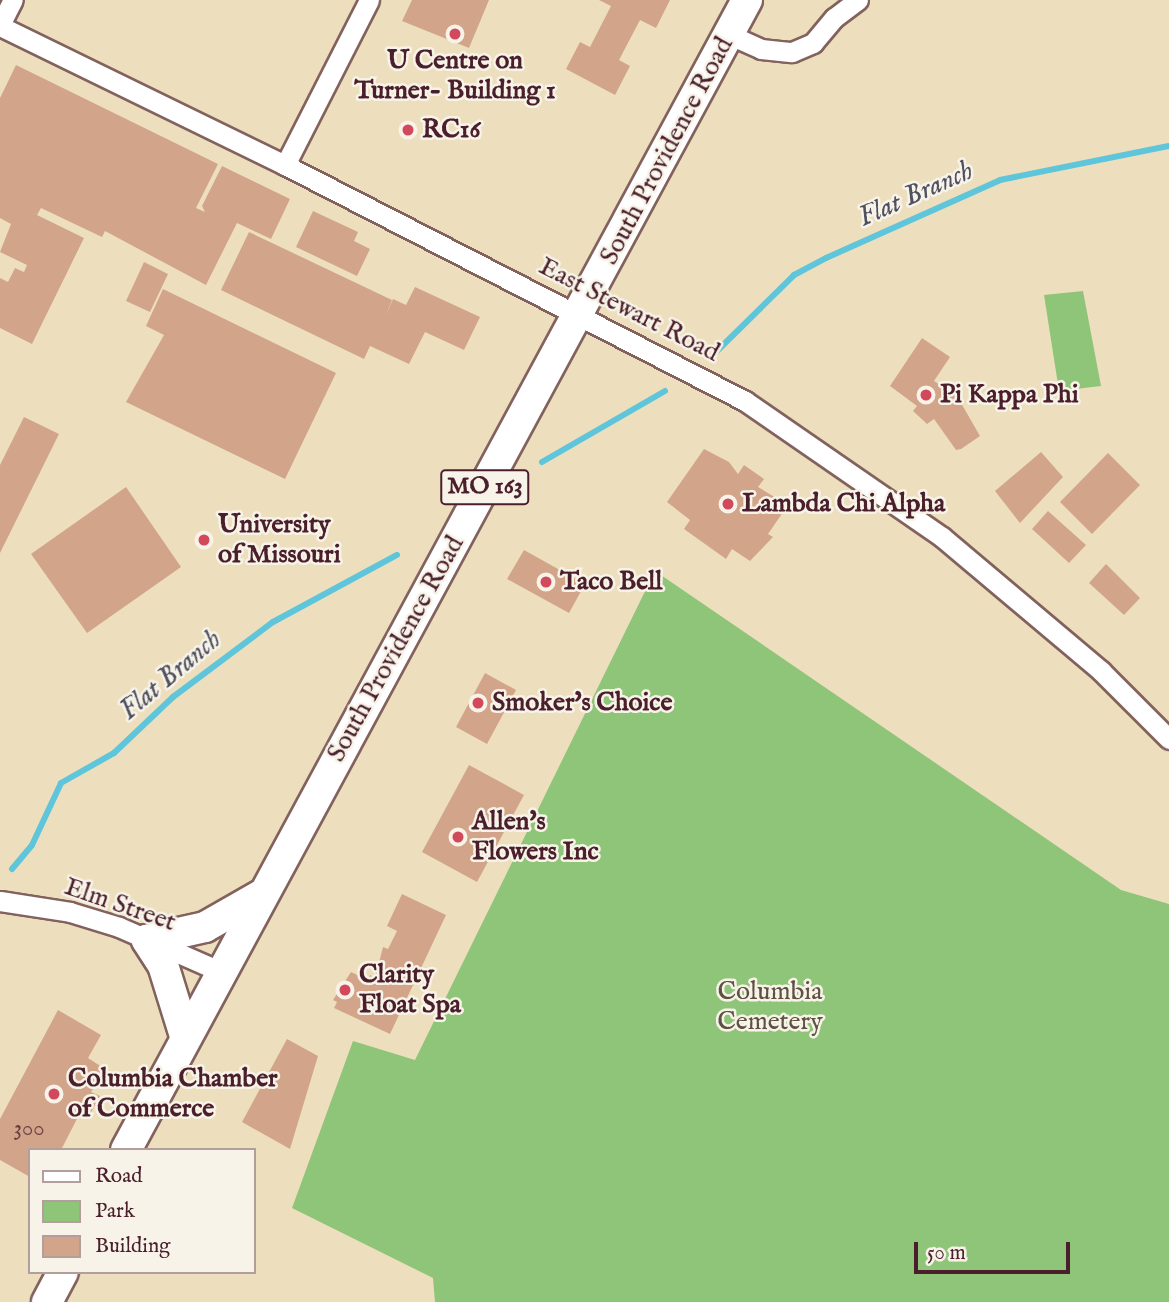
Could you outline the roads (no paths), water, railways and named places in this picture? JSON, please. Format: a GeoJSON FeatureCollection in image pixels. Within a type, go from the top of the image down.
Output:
{"type":"FeatureCollection","features":[{"type":"Feature","properties":{"kind":"main road","name":"South Providence Road"},"geometry":{"type":"LineString","coordinates":[[127,1148],[219,971],[580,314],[747,0]]}},
{"type":"Feature","properties":{"kind":"main road"},"geometry":{"type":"LineString","coordinates":[[185,1036],[163,965],[148,940],[205,927],[261,895]]}},
{"type":"Feature","properties":{"kind":"main road"},"geometry":{"type":"LineString","coordinates":[[47,1302],[61,1274]]}},
{"type":"Feature","properties":{"kind":"street"},"geometry":{"type":"LineString","coordinates":[[0,26],[13,0]]}},
{"type":"Feature","properties":{"kind":"street"},"geometry":{"type":"LineString","coordinates":[[285,165],[369,0]]}},
{"type":"Feature","properties":{"kind":"street"},"geometry":{"type":"LineString","coordinates":[[730,35],[761,49],[792,52],[813,43],[834,18],[858,0]]}},
{"type":"Feature","properties":{"kind":"street","name":"East Stewart Road"},"geometry":{"type":"LineString","coordinates":[[0,26],[285,165],[745,401],[942,537],[1101,671],[1169,739]]}},
{"type":"Feature","properties":{"kind":"street","name":"Elm Street"},"geometry":{"type":"LineString","coordinates":[[8,901],[70,912],[148,940],[219,971]]}},
{"type":"Feature","properties":{"kind":"waterway","name":"Flat Branch"},"geometry":{"type":"LineString","coordinates":[[715,353],[794,275],[826,258],[1000,180],[1169,146]]}},
{"type":"Feature","properties":{"kind":"waterway","name":"Flat Branch"},"geometry":{"type":"LineString","coordinates":[[542,462],[665,391]]}},
{"type":"Feature","properties":{"kind":"waterway","name":"Flat Branch"},"geometry":{"type":"LineString","coordinates":[[12,869],[32,845],[61,783],[114,753],[173,697],[273,622],[397,555]]}},
{"type":"Feature","properties":{"kind":"place","name":"U Centre on Turner- Building 1"},"geometry":{"type":"Point","coordinates":[455,34]}},
{"type":"Feature","properties":{"kind":"place","name":"RC16"},"geometry":{"type":"Point","coordinates":[408,130]}},
{"type":"Feature","properties":{"kind":"place","name":"Pi Kappa Phi"},"geometry":{"type":"Point","coordinates":[926,395]}},
{"type":"Feature","properties":{"kind":"place","name":"Lambda Chi Alpha"},"geometry":{"type":"Point","coordinates":[728,504]}},
{"type":"Feature","properties":{"kind":"place","name":"University of Missouri"},"geometry":{"type":"Point","coordinates":[204,540]}},
{"type":"Feature","properties":{"kind":"place","name":"Taco Bell"},"geometry":{"type":"Point","coordinates":[546,582]}},
{"type":"Feature","properties":{"kind":"place","name":"Smoker's Choice"},"geometry":{"type":"Point","coordinates":[478,703]}},
{"type":"Feature","properties":{"kind":"place","name":"Allen's Flowers Inc"},"geometry":{"type":"Point","coordinates":[458,837]}},
{"type":"Feature","properties":{"kind":"place","name":"Clarity Float Spa"},"geometry":{"type":"Point","coordinates":[345,990]}},
{"type":"Feature","properties":{"kind":"place","name":"Columbia Chamber of Commerce"},"geometry":{"type":"Point","coordinates":[54,1094]}},
{"type":"Feature","properties":{"kind":"park label","name":"Columbia Cemetery"},"geometry":{"type":"Point","coordinates":[770,1007]}}]}
